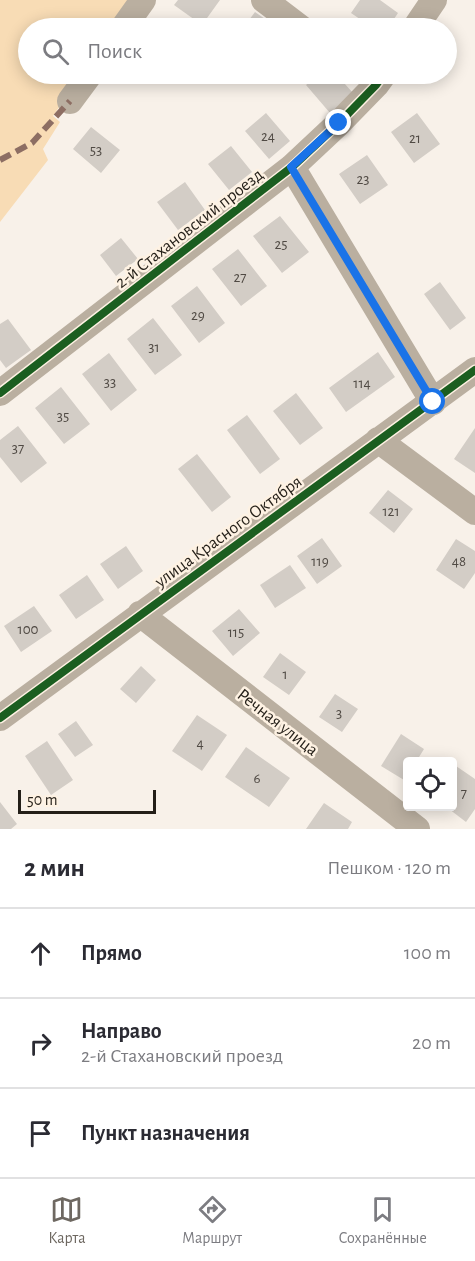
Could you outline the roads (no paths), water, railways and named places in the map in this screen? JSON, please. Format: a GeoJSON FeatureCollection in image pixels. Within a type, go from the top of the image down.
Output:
{"type":"FeatureCollection","features":[{"type":"Feature","properties":{"kind":"street"},"geometry":{"type":"LineString","coordinates":[[130,18],[143,0]]}},
{"type":"Feature","properties":{"kind":"street"},"geometry":{"type":"LineString","coordinates":[[264,0],[288,18]]}},
{"type":"Feature","properties":{"kind":"street"},"geometry":{"type":"LineString","coordinates":[[422,18],[434,0]]}},
{"type":"Feature","properties":{"kind":"street"},"geometry":{"type":"LineString","coordinates":[[70,101],[83,84]]}},
{"type":"Feature","properties":{"kind":"street","name":"2-й Стахановский проезд"},"geometry":{"type":"LineString","coordinates":[[0,393],[291,167],[368,84]]}},
{"type":"Feature","properties":{"kind":"street"},"geometry":{"type":"LineString","coordinates":[[291,167],[433,402]]}},
{"type":"Feature","properties":{"kind":"street","name":"улица Красного Октября"},"geometry":{"type":"LineString","coordinates":[[0,718],[475,370]]}},
{"type":"Feature","properties":{"kind":"street"},"geometry":{"type":"LineString","coordinates":[[378,440],[475,512]]}},
{"type":"Feature","properties":{"kind":"street","name":"Речная улица"},"geometry":{"type":"LineString","coordinates":[[140,614],[417,829]]}}]}
